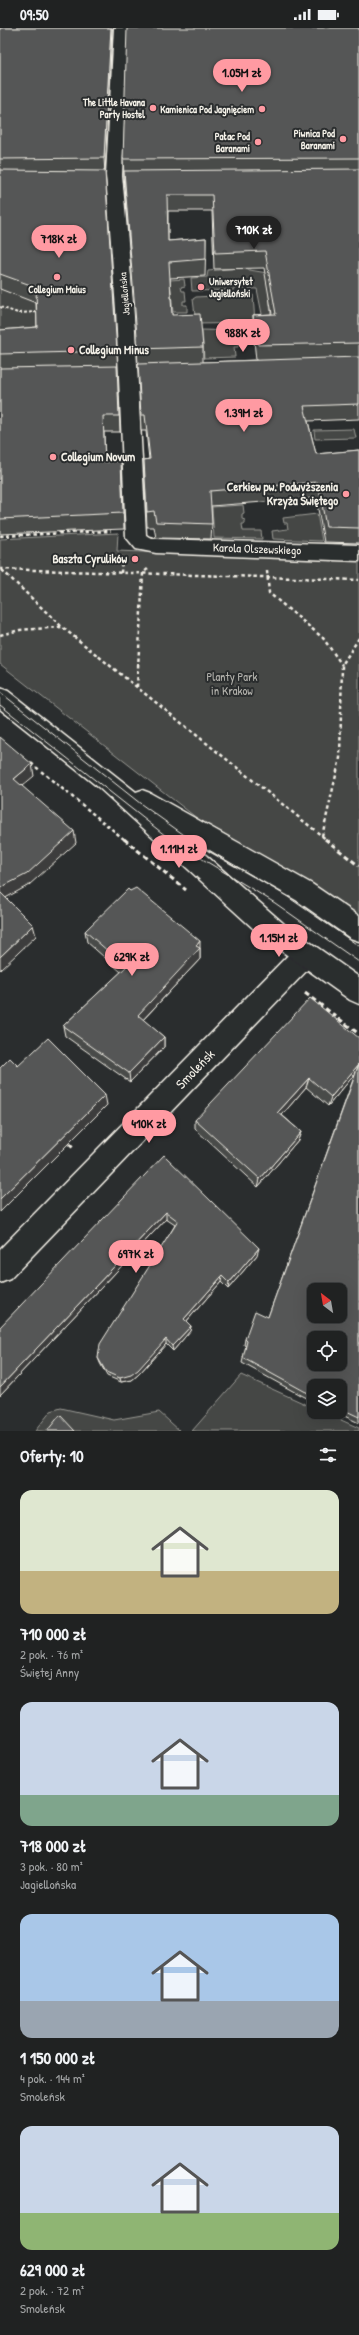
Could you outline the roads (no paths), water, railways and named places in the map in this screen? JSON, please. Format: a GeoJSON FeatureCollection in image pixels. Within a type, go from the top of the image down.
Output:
{"type":"FeatureCollection","features":[{"type":"Feature","properties":{"kind":"street","name":"Jagiellońska"},"geometry":{"type":"LineString","coordinates":[[121,28],[114,181],[125,310],[135,530],[136,537],[155,555]]}},
{"type":"Feature","properties":{"kind":"street","name":"Karola Olszewskiego"},"geometry":{"type":"LineString","coordinates":[[155,555],[359,553]]}},
{"type":"Feature","properties":{"kind":"street"},"geometry":{"type":"LineString","coordinates":[[0,697],[106,780],[275,932],[359,992]]}},
{"type":"Feature","properties":{"kind":"street"},"geometry":{"type":"LineString","coordinates":[[106,780],[304,892],[359,930]]}},
{"type":"Feature","properties":{"kind":"street","name":"Smoleńsk"},"geometry":{"type":"LineString","coordinates":[[0,1269],[306,955]]}},
{"type":"Feature","properties":{"kind":"tram line"},"geometry":{"type":"LineString","coordinates":[[0,692],[141,804],[187,837],[288,897],[359,946]]}},
{"type":"Feature","properties":{"kind":"tram line"},"geometry":{"type":"LineString","coordinates":[[0,705],[171,840],[275,903],[359,962]]}},
{"type":"Feature","properties":{"kind":"place","name":"The Little Havana Party Hostel"},"geometry":{"type":"Point","coordinates":[153,108]}},
{"type":"Feature","properties":{"kind":"place","name":"Kamienica Pod Jagnięciem"},"geometry":{"type":"Point","coordinates":[262,109]}},
{"type":"Feature","properties":{"kind":"place","name":"Piwnica Pod Baranami"},"geometry":{"type":"Point","coordinates":[343,139]}},
{"type":"Feature","properties":{"kind":"place","name":"Pałac Pod Baranami"},"geometry":{"type":"Point","coordinates":[258,142]}},
{"type":"Feature","properties":{"kind":"place","name":"Collegium Maius"},"geometry":{"type":"Point","coordinates":[57,277]}},
{"type":"Feature","properties":{"kind":"place","name":"Uniwersytet Jagielloński"},"geometry":{"type":"Point","coordinates":[201,287]}},
{"type":"Feature","properties":{"kind":"place","name":"Collegium Minus"},"geometry":{"type":"Point","coordinates":[71,350]}},
{"type":"Feature","properties":{"kind":"place","name":"Collegium Novum"},"geometry":{"type":"Point","coordinates":[53,457]}},
{"type":"Feature","properties":{"kind":"place","name":"Cerkiew pw. Podwyższenia Krzyża Świętego"},"geometry":{"type":"Point","coordinates":[346,494]}},
{"type":"Feature","properties":{"kind":"place","name":"Baszta Cyrulików"},"geometry":{"type":"Point","coordinates":[135,559]}},
{"type":"Feature","properties":{"kind":"park label","name":"Planty Park in Krakow"},"geometry":{"type":"Point","coordinates":[232,684]}}]}
